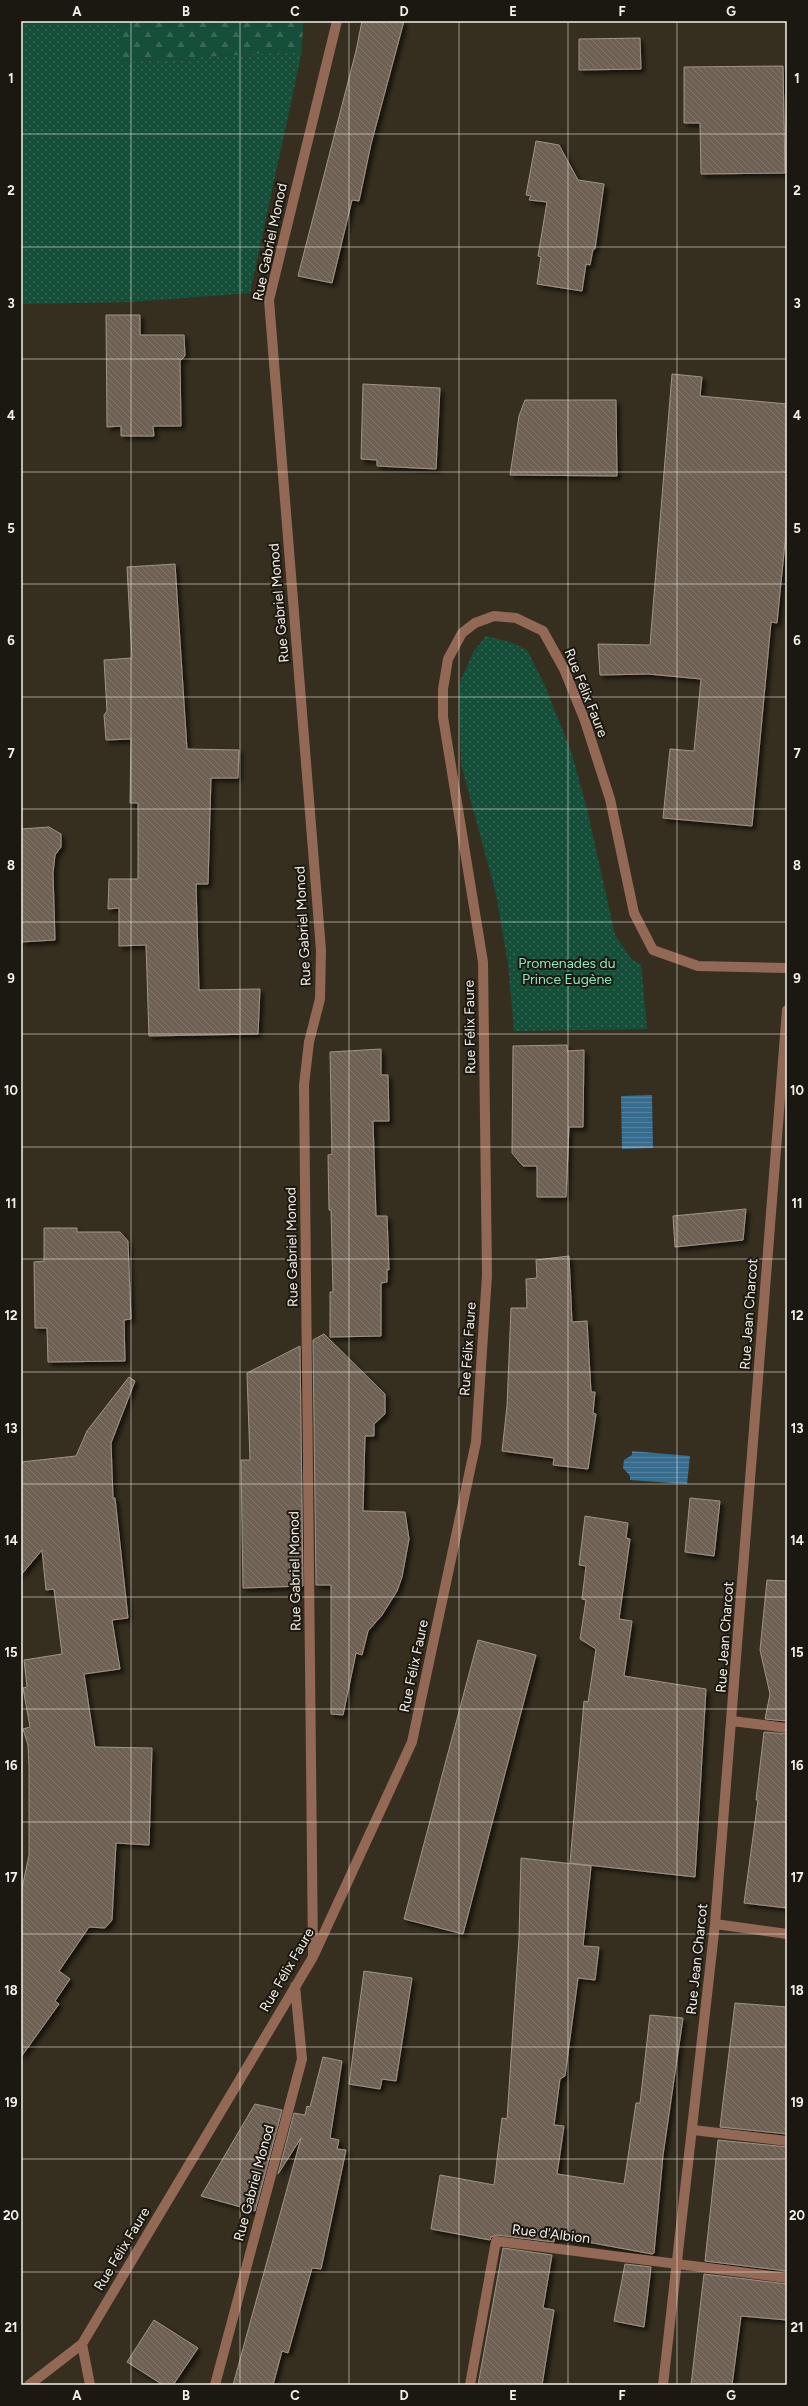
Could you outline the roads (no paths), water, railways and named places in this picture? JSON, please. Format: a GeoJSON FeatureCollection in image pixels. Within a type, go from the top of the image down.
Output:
{"type":"FeatureCollection","features":[{"type":"Feature","properties":{"kind":"street","name":"Rue Gabriel Monod"},"geometry":{"type":"LineString","coordinates":[[313,1957],[304,1085],[309,1042],[320,999],[321,950],[269,300],[337,21]]}},
{"type":"Feature","properties":{"kind":"street","name":"Rue Félix Faure"},"geometry":{"type":"LineString","coordinates":[[29,2385],[82,2344],[313,1957],[412,1742],[476,1442],[487,1275],[483,962],[443,716],[442,689],[448,659],[462,633],[475,623],[494,616],[516,618],[543,631],[564,669],[585,721],[610,799],[634,913],[653,950],[698,966],[787,968]]}},
{"type":"Feature","properties":{"kind":"street","name":"Rue Jean Charcot"},"geometry":{"type":"LineString","coordinates":[[663,2385],[716,1924],[787,1010]]}},
{"type":"Feature","properties":{"kind":"street"},"geometry":{"type":"LineString","coordinates":[[732,1721],[787,1728]]}},
{"type":"Feature","properties":{"kind":"street"},"geometry":{"type":"LineString","coordinates":[[716,1924],[787,1934]]}},
{"type":"Feature","properties":{"kind":"street","name":"Rue Gabriel Monod"},"geometry":{"type":"LineString","coordinates":[[215,2385],[302,2059],[295,1986]]}},
{"type":"Feature","properties":{"kind":"street"},"geometry":{"type":"LineString","coordinates":[[693,2130],[787,2141]]}},
{"type":"Feature","properties":{"kind":"street","name":"Rue d'Albion"},"geometry":{"type":"LineString","coordinates":[[470,2385],[496,2241],[677,2264]]}},
{"type":"Feature","properties":{"kind":"street"},"geometry":{"type":"LineString","coordinates":[[677,2264],[787,2278]]}},
{"type":"Feature","properties":{"kind":"street"},"geometry":{"type":"LineString","coordinates":[[82,2344],[90,2385]]}},
{"type":"Feature","properties":{"kind":"water"},"geometry":{"type":"Polygon","coordinates":[[[652,1095],[653,1148],[622,1149],[621,1096],[652,1095]]]}},
{"type":"Feature","properties":{"kind":"water"},"geometry":{"type":"Polygon","coordinates":[[[632,1451],[690,1456],[687,1484],[630,1480],[630,1476],[623,1468],[624,1460],[632,1455],[632,1451]]]}},
{"type":"Feature","properties":{"kind":"park label","name":"Promenades du Prince Eugène"},"geometry":{"type":"Point","coordinates":[567,972]}}]}
